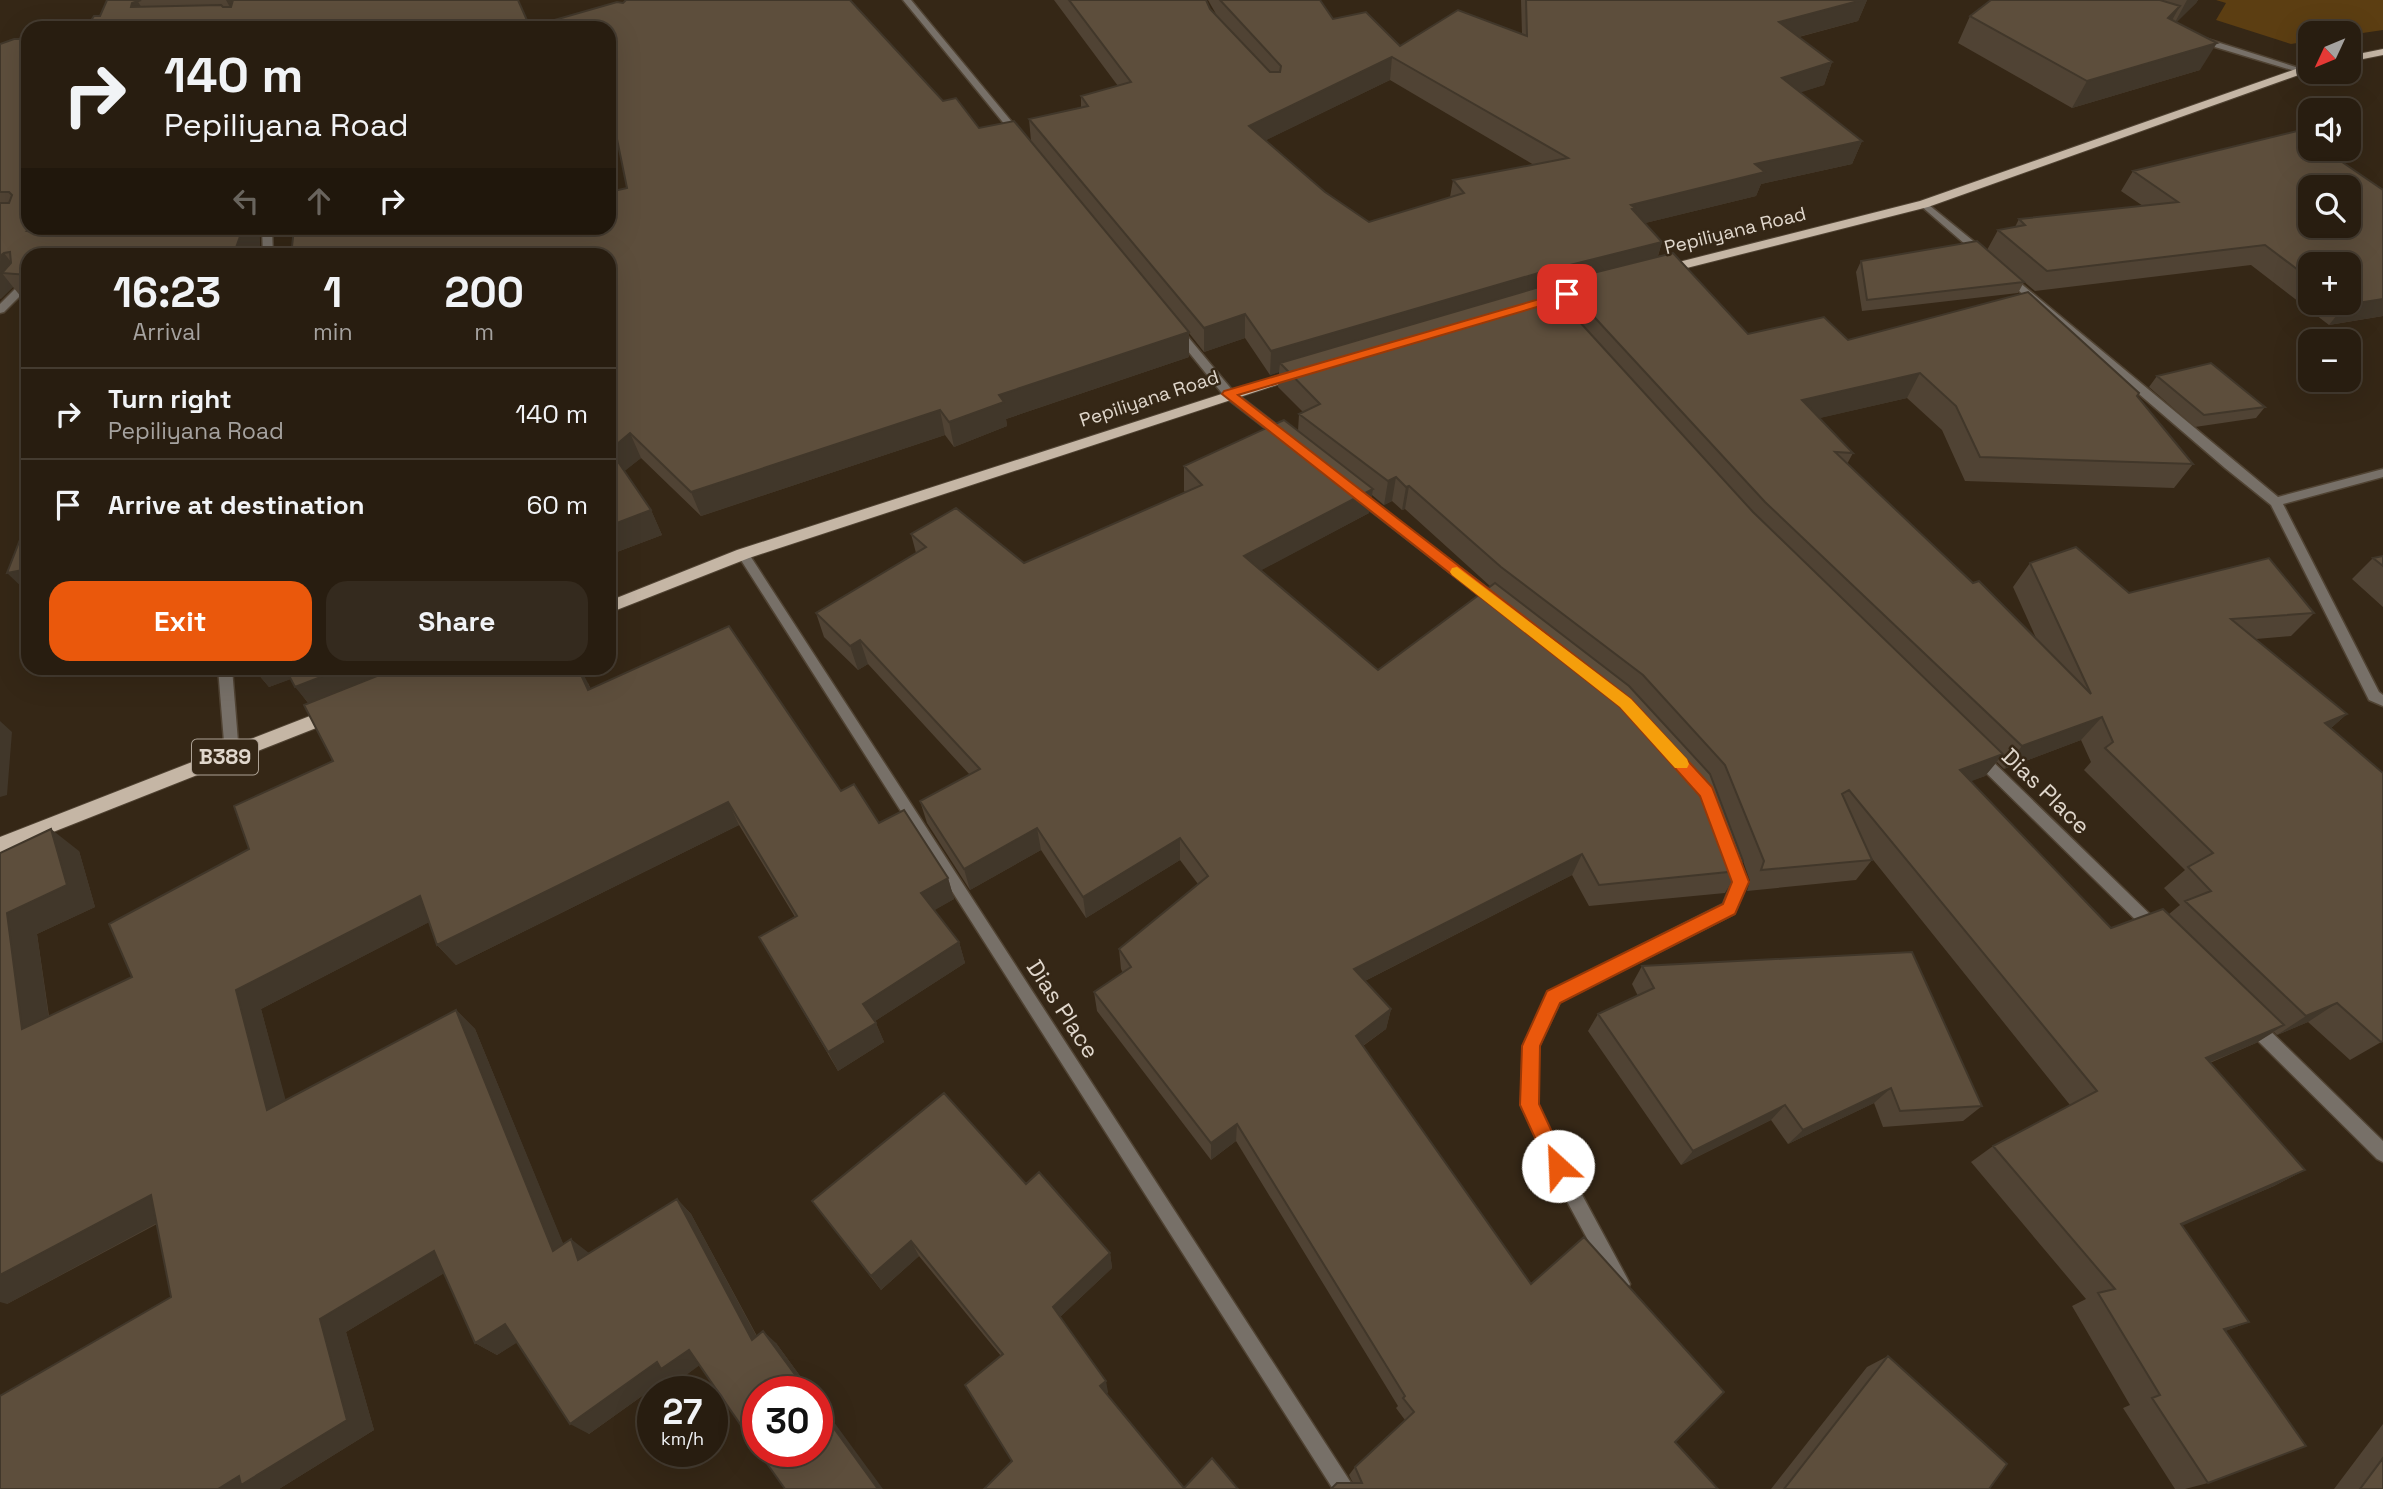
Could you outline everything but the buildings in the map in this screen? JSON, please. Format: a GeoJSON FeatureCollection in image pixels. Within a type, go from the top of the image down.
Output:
{"type":"FeatureCollection","features":[{"type":"Feature","properties":{"kind":"main road"},"geometry":{"type":"LineString","coordinates":[[2361,56],[2383,52]]}},
{"type":"Feature","properties":{"kind":"main road","name":"Pepiliyana Road"},"geometry":{"type":"LineString","coordinates":[[1647,274],[1924,204],[2298,70]]}},
{"type":"Feature","properties":{"kind":"main road","name":"Pepiliyana Road"},"geometry":{"type":"LineString","coordinates":[[616,604],[743,554],[1307,370]]}},
{"type":"Feature","properties":{"kind":"main road","name":"B389"},"geometry":{"type":"LineString","coordinates":[[0,845],[348,709]]}},
{"type":"Feature","properties":{"kind":"street"},"geometry":{"type":"LineString","coordinates":[[907,0],[1029,149]]}},
{"type":"Feature","properties":{"kind":"street"},"geometry":{"type":"LineString","coordinates":[[2192,37],[2298,66]]}},
{"type":"Feature","properties":{"kind":"street"},"geometry":{"type":"LineString","coordinates":[[1924,204],[2229,465],[2277,502],[2374,696],[2383,701]]}},
{"type":"Feature","properties":{"kind":"street"},"geometry":{"type":"LineString","coordinates":[[0,310],[21,289]]}},
{"type":"Feature","properties":{"kind":"street"},"geometry":{"type":"LineString","coordinates":[[1168,319],[1228,394],[1295,445]]}},
{"type":"Feature","properties":{"kind":"street"},"geometry":{"type":"LineString","coordinates":[[2277,502],[2383,473]]}},
{"type":"Feature","properties":{"kind":"street"},"geometry":{"type":"LineString","coordinates":[[1350,488],[1516,617]]}},
{"type":"Feature","properties":{"kind":"street","name":"Dias Place"},"geometry":{"type":"LineString","coordinates":[[743,554],[1345,1489]]}},
{"type":"Feature","properties":{"kind":"street"},"geometry":{"type":"LineString","coordinates":[[226,675],[232,754]]}},
{"type":"Feature","properties":{"kind":"street","name":"Dias Place"},"geometry":{"type":"LineString","coordinates":[[1966,745],[2165,939]]}},
{"type":"Feature","properties":{"kind":"street"},"geometry":{"type":"LineString","coordinates":[[1628,1297],[1568,1186],[1529,1105],[1531,1046],[1554,997],[1729,909],[1740,882],[1726,844]]}},
{"type":"Feature","properties":{"kind":"street"},"geometry":{"type":"LineString","coordinates":[[2244,1017],[2383,1153]]}},
{"type":"Feature","properties":{"kind":"shaded area"},"geometry":{"type":"Polygon","coordinates":[[[2216,0],[2383,0],[2383,30],[2361,33],[2361,21],[2298,21],[2298,43],[2291,44],[2216,20],[2226,3],[2216,0]]]}},
{"type":"Feature","properties":{"kind":"slow traffic"},"geometry":{"type":"LineString","coordinates":[[1457,572],[1626,703],[1681,764]]}},
{"type":"Feature","properties":{"kind":"route"},"geometry":{"type":"LineString","coordinates":[[1558,1166],[1529,1105],[1531,1046],[1554,997],[1729,909],[1740,882],[1706,792],[1626,703],[1228,394],[1567,294]]}}]}
